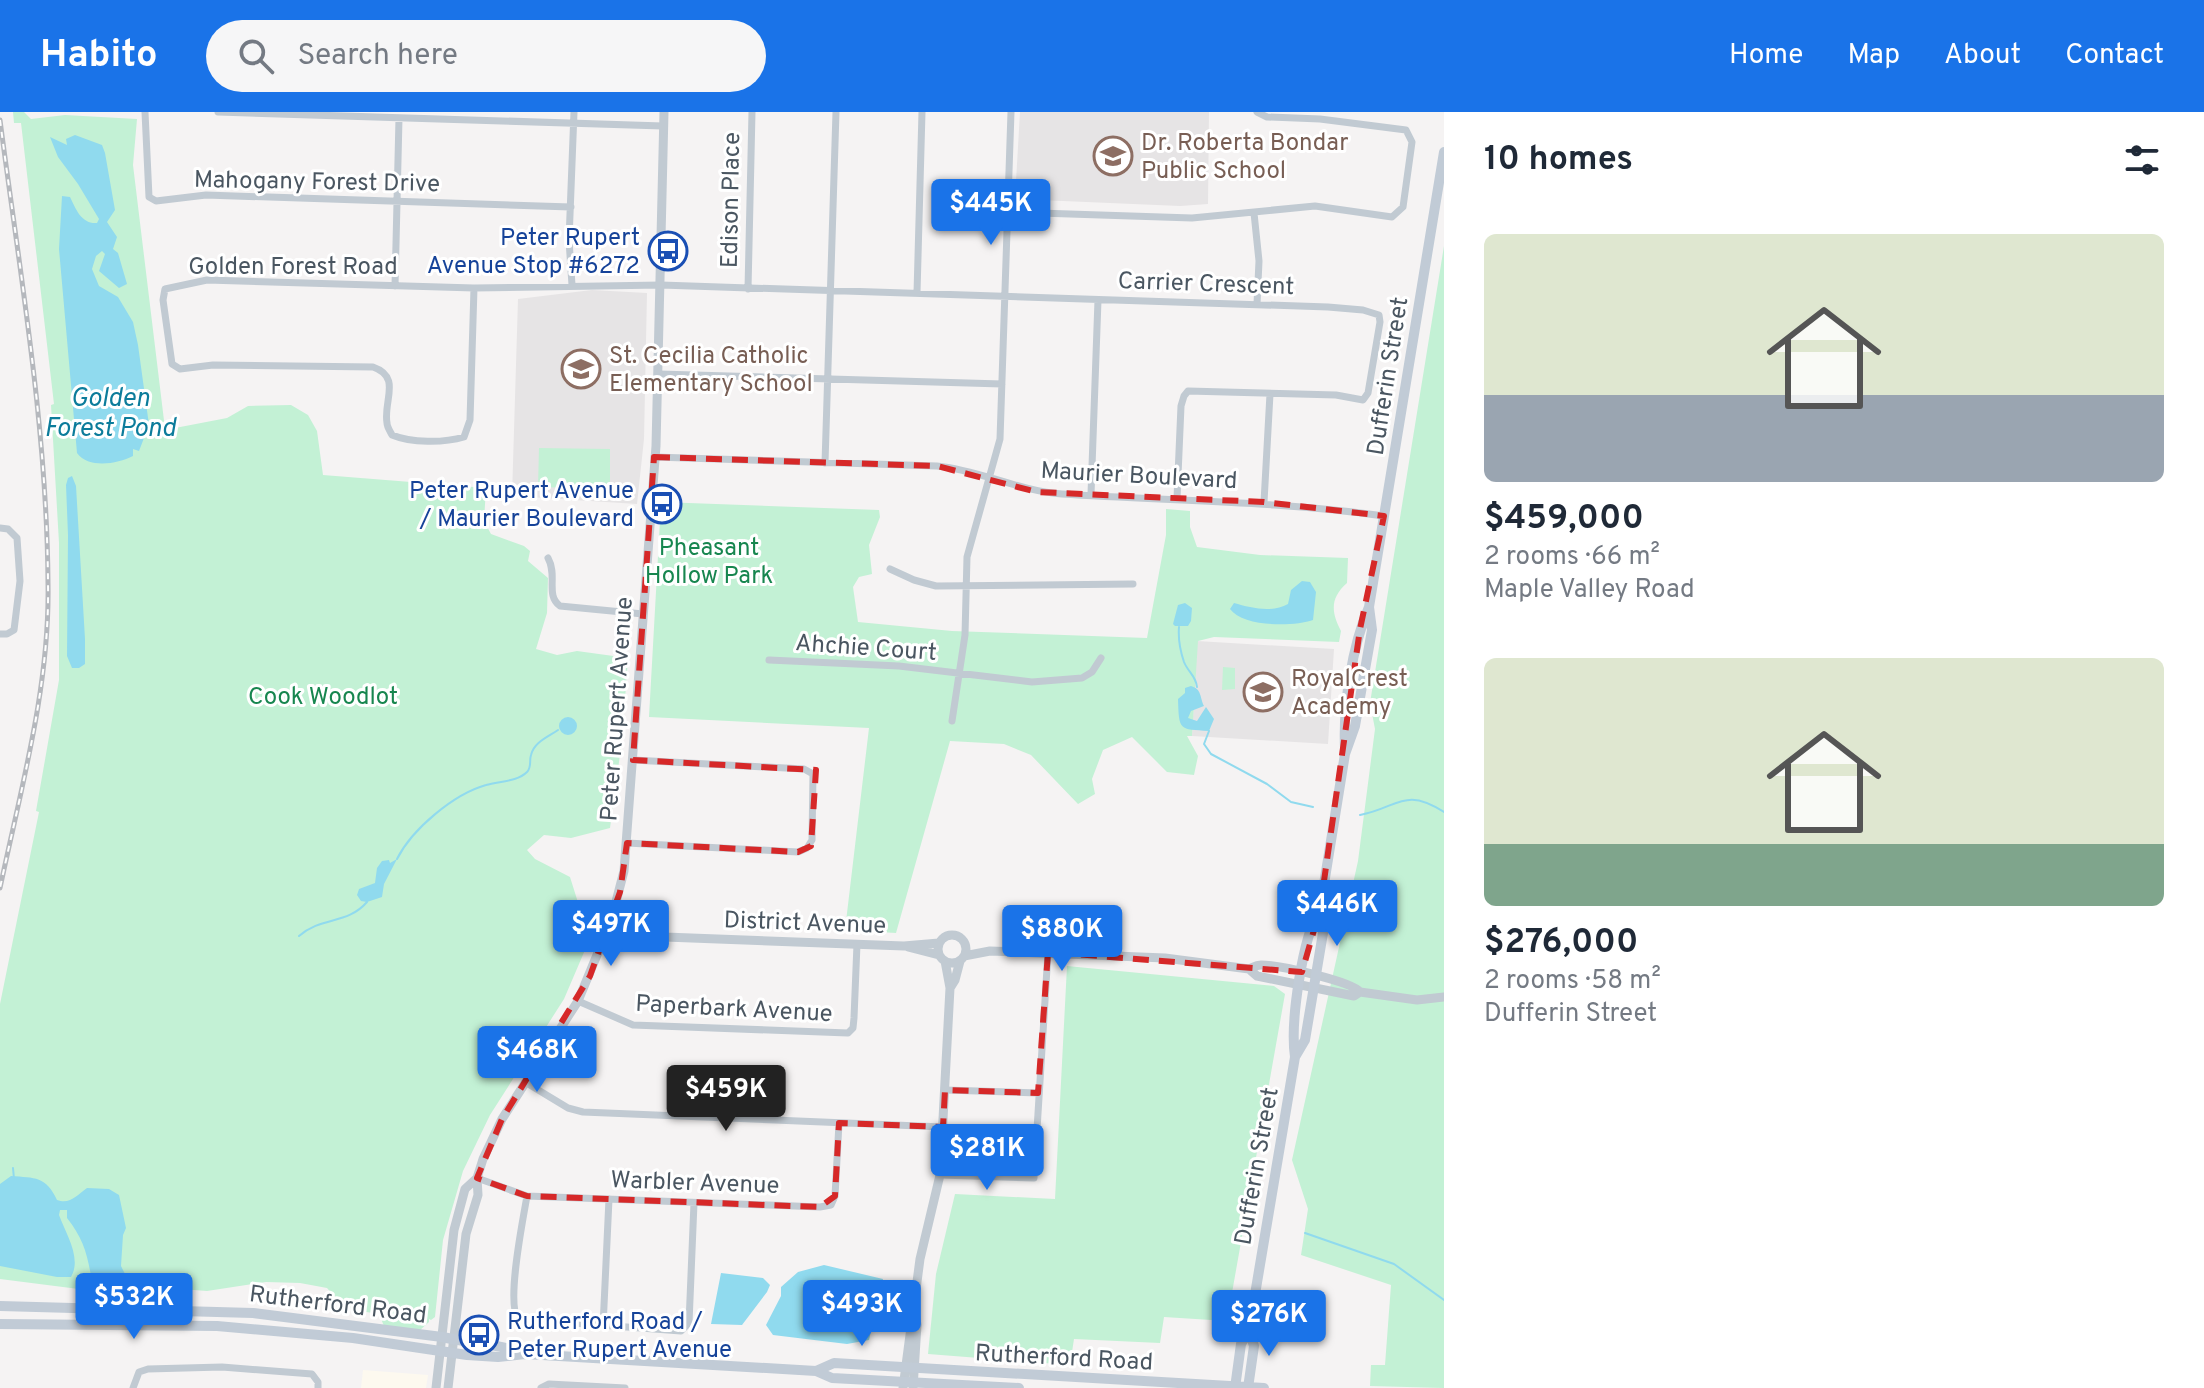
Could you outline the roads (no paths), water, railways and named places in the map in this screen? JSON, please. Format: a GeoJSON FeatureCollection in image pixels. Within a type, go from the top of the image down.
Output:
{"type":"FeatureCollection","features":[{"type":"Feature","properties":{"kind":"main road","name":"Dufferin Street"},"geometry":{"type":"LineString","coordinates":[[1295,1057],[1305,1040],[1324,927],[1320,909],[1345,754],[1355,726],[1372,630],[1369,607],[1444,152]]}},
{"type":"Feature","properties":{"kind":"main road","name":"Dufferin Street"},"geometry":{"type":"LineString","coordinates":[[1235,1387],[1241,1344],[1249,1330],[1295,1057],[1292,1037],[1302,972],[1311,923],[1320,909]]}},
{"type":"Feature","properties":{"kind":"main road","name":"Rutherford Road"},"geometry":{"type":"LineString","coordinates":[[0,1306],[253,1313],[498,1344],[525,1354]]}},
{"type":"Feature","properties":{"kind":"main road","name":"Rutherford Road"},"geometry":{"type":"LineString","coordinates":[[0,1324],[217,1326],[353,1338],[498,1357],[525,1354],[816,1371],[832,1378],[908,1385],[1019,1388]]}},
{"type":"Feature","properties":{"kind":"main road","name":"Dufferin Street"},"geometry":{"type":"LineString","coordinates":[[1248,1388],[1254,1346],[1249,1330]]}},
{"type":"Feature","properties":{"kind":"main road","name":"Rutherford Road"},"geometry":{"type":"LineString","coordinates":[[816,1371],[834,1363],[1264,1388]]}},
{"type":"Feature","properties":{"kind":"street","name":"Mahogany Forest Drive"},"geometry":{"type":"LineString","coordinates":[[145,112],[149,197],[156,201],[206,195],[571,207]]}},
{"type":"Feature","properties":{"kind":"street"},"geometry":{"type":"LineString","coordinates":[[218,112],[663,126]]}},
{"type":"Feature","properties":{"kind":"street"},"geometry":{"type":"LineString","coordinates":[[572,285],[569,240],[574,112]]}},
{"type":"Feature","properties":{"kind":"street","name":"Peter Rupert Avenue"},"geometry":{"type":"LineString","coordinates":[[447,1351],[455,1339],[466,1234],[478,1195],[477,1178],[483,1159],[502,1119],[578,1001],[620,892],[627,843],[659,374],[664,112]]}},
{"type":"Feature","properties":{"kind":"street","name":"Edison Place"},"geometry":{"type":"LineString","coordinates":[[748,289],[752,112]]}},
{"type":"Feature","properties":{"kind":"street"},"geometry":{"type":"LineString","coordinates":[[825,463],[836,112]]}},
{"type":"Feature","properties":{"kind":"street"},"geometry":{"type":"LineString","coordinates":[[917,293],[922,112]]}},
{"type":"Feature","properties":{"kind":"street"},"geometry":{"type":"LineString","coordinates":[[952,721],[960,675],[970,540],[1000,439],[1011,112]]}},
{"type":"Feature","properties":{"kind":"street"},"geometry":{"type":"LineString","coordinates":[[1008,212],[1192,218],[1315,206],[1392,217],[1403,207],[1412,142],[1411,136],[1400,128],[1267,117],[1257,112]]}},
{"type":"Feature","properties":{"kind":"street"},"geometry":{"type":"LineString","coordinates":[[395,286],[399,118]]}},
{"type":"Feature","properties":{"kind":"street"},"geometry":{"type":"LineString","coordinates":[[1254,213],[1259,261],[1257,304]]}},
{"type":"Feature","properties":{"kind":"street","name":"Golden Forest Road"},"geometry":{"type":"LineString","coordinates":[[474,288],[470,420],[464,437],[455,440],[402,439],[392,435],[386,423],[389,380],[385,372],[373,367],[213,365],[180,369],[172,364],[163,300],[165,289],[207,280],[530,289],[572,285],[661,285]]}},
{"type":"Feature","properties":{"kind":"street","name":"Carrier Crescent"},"geometry":{"type":"LineString","coordinates":[[661,285],[1257,304],[1363,310],[1379,315],[1368,393],[1363,400],[1336,395],[1188,391],[1184,396],[1177,498]]}},
{"type":"Feature","properties":{"kind":"street"},"geometry":{"type":"LineString","coordinates":[[1091,494],[1098,300]]}},
{"type":"Feature","properties":{"kind":"street"},"geometry":{"type":"LineString","coordinates":[[659,374],[1002,384]]}},
{"type":"Feature","properties":{"kind":"street"},"geometry":{"type":"LineString","coordinates":[[1264,502],[1270,394]]}},
{"type":"Feature","properties":{"kind":"street","name":"Maurier Boulevard"},"geometry":{"type":"LineString","coordinates":[[654,457],[956,468],[1037,492],[1264,502],[1384,516]]}},
{"type":"Feature","properties":{"kind":"street"},"geometry":{"type":"LineString","coordinates":[[0,528],[8,529],[17,538],[20,581],[14,630],[0,634]]}},
{"type":"Feature","properties":{"kind":"street"},"geometry":{"type":"LineString","coordinates":[[548,558],[554,569],[552,596],[560,606],[643,614]]}},
{"type":"Feature","properties":{"kind":"street"},"geometry":{"type":"LineString","coordinates":[[890,569],[936,586],[1133,584]]}},
{"type":"Feature","properties":{"kind":"street","name":"Ahchie Court"},"geometry":{"type":"LineString","coordinates":[[769,660],[899,666],[1020,681],[1082,678],[1092,672],[1101,658]]}},
{"type":"Feature","properties":{"kind":"street"},"geometry":{"type":"LineString","coordinates":[[627,843],[798,852],[807,848],[812,840],[815,784],[813,774],[804,769],[633,760]]}},
{"type":"Feature","properties":{"kind":"street","name":"District Avenue"},"geometry":{"type":"LineString","coordinates":[[611,921],[641,933],[665,937],[904,946],[939,943]]}},
{"type":"Feature","properties":{"kind":"street"},"geometry":{"type":"LineString","coordinates":[[908,1385],[917,1325],[915,1313],[920,1259],[940,1175],[950,988],[939,943],[944,937],[960,937],[966,944],[990,951],[1165,958],[1249,969],[1257,976],[1313,988],[1354,996],[1360,992]]}},
{"type":"Feature","properties":{"kind":"street","name":"Paperbark Avenue"},"geometry":{"type":"LineString","coordinates":[[578,1001],[633,1025],[848,1033],[853,1028],[857,944]]}},
{"type":"Feature","properties":{"kind":"street"},"geometry":{"type":"LineString","coordinates":[[950,988],[966,944]]}},
{"type":"Feature","properties":{"kind":"street","name":"District Avenue"},"geometry":{"type":"LineString","coordinates":[[904,946],[942,958]]}},
{"type":"Feature","properties":{"kind":"street"},"geometry":{"type":"LineString","coordinates":[[942,958],[952,963],[990,951]]}},
{"type":"Feature","properties":{"kind":"street"},"geometry":{"type":"LineString","coordinates":[[940,1175],[1034,1178],[1048,952]]}},
{"type":"Feature","properties":{"kind":"street"},"geometry":{"type":"LineString","coordinates":[[1249,969],[1258,964],[1302,972],[1354,985],[1360,992],[1417,1000],[1444,997]]}},
{"type":"Feature","properties":{"kind":"street"},"geometry":{"type":"LineString","coordinates":[[525,1082],[558,1103],[583,1112],[943,1127]]}},
{"type":"Feature","properties":{"kind":"street"},"geometry":{"type":"LineString","coordinates":[[945,1090],[1038,1093]]}},
{"type":"Feature","properties":{"kind":"street","name":"Warbler Avenue"},"geometry":{"type":"LineString","coordinates":[[477,1178],[527,1196],[820,1207],[831,1205],[835,1196],[839,1123]]}},
{"type":"Feature","properties":{"kind":"street","name":"Peter Rupert Avenue"},"geometry":{"type":"LineString","coordinates":[[447,1351],[442,1337],[454,1230],[465,1189],[477,1178]]}},
{"type":"Feature","properties":{"kind":"street"},"geometry":{"type":"LineString","coordinates":[[527,1196],[516,1270],[515,1316],[526,1321],[681,1331],[689,1323],[694,1203]]}},
{"type":"Feature","properties":{"kind":"street"},"geometry":{"type":"LineString","coordinates":[[603,1327],[609,1199]]}},
{"type":"Feature","properties":{"kind":"street"},"geometry":{"type":"LineString","coordinates":[[436,1388],[447,1351]]}},
{"type":"Feature","properties":{"kind":"street"},"geometry":{"type":"LineString","coordinates":[[447,1351],[448,1388]]}},
{"type":"Feature","properties":{"kind":"street"},"geometry":{"type":"LineString","coordinates":[[133,1388],[139,1372],[148,1369],[222,1367],[312,1374],[318,1388]]}},
{"type":"Feature","properties":{"kind":"street"},"geometry":{"type":"LineString","coordinates":[[541,1388],[549,1384],[625,1388]]}},
{"type":"Feature","properties":{"kind":"water","name":"Golden Forest Pond"},"geometry":{"type":"Polygon","coordinates":[[[75,135],[102,145],[105,153],[115,210],[107,222],[117,237],[113,249],[118,253],[127,284],[119,288],[99,271],[105,254],[102,251],[96,256],[92,269],[99,286],[118,297],[133,322],[149,425],[139,451],[133,449],[133,456],[111,463],[89,461],[77,453],[59,249],[62,196],[70,197],[87,221],[97,223],[99,219],[58,157],[50,137],[67,145],[66,139],[75,135]]]}},
{"type":"Feature","properties":{"kind":"water"},"geometry":{"type":"Polygon","coordinates":[[[72,476],[76,486],[85,639],[85,664],[79,668],[72,668],[67,656],[66,485],[72,476]]]}},
{"type":"Feature","properties":{"kind":"water"},"geometry":{"type":"Polygon","coordinates":[[[1302,581],[1310,582],[1316,592],[1313,620],[1269,624],[1246,619],[1230,609],[1234,603],[1261,609],[1282,607],[1288,604],[1291,590],[1302,581]]]}},
{"type":"Feature","properties":{"kind":"water"},"geometry":{"type":"Polygon","coordinates":[[[1185,603],[1192,608],[1191,621],[1188,626],[1175,626],[1178,605],[1185,603]]]}},
{"type":"Feature","properties":{"kind":"water"},"geometry":{"type":"Polygon","coordinates":[[[1191,686],[1199,692],[1204,706],[1191,711],[1188,718],[1197,721],[1206,707],[1214,719],[1209,731],[1192,730],[1180,723],[1178,699],[1185,693],[1185,688],[1191,686]]]}},
{"type":"Feature","properties":{"kind":"water"},"geometry":{"type":"Polygon","coordinates":[[[564,717],[572,717],[577,726],[575,733],[564,735],[559,730],[559,722],[564,717]]]}},
{"type":"Feature","properties":{"kind":"water"},"geometry":{"type":"Polygon","coordinates":[[[397,859],[384,884],[382,897],[361,901],[357,895],[359,889],[375,883],[377,868],[382,861],[389,860],[390,863],[397,859]]]}},
{"type":"Feature","properties":{"kind":"water"},"geometry":{"type":"Polygon","coordinates":[[[11,1176],[44,1182],[57,1200],[62,1201],[73,1198],[87,1188],[109,1189],[119,1195],[126,1228],[121,1266],[125,1274],[120,1279],[114,1276],[109,1284],[91,1276],[83,1245],[67,1218],[67,1210],[60,1210],[59,1215],[74,1254],[71,1277],[0,1266],[0,1184],[11,1176]]]}},
{"type":"Feature","properties":{"kind":"water"},"geometry":{"type":"Polygon","coordinates":[[[824,1265],[883,1279],[869,1340],[847,1344],[773,1335],[766,1325],[781,1296],[781,1287],[798,1272],[824,1265]]]}},
{"type":"Feature","properties":{"kind":"water"},"geometry":{"type":"Polygon","coordinates":[[[721,1273],[763,1278],[770,1285],[742,1325],[711,1324],[721,1273]]]}},
{"type":"Feature","properties":{"kind":"waterway"},"geometry":{"type":"LineString","coordinates":[[1179,627],[1183,658],[1197,687]]}},
{"type":"Feature","properties":{"kind":"waterway"},"geometry":{"type":"LineString","coordinates":[[397,859],[423,825],[448,804],[486,785],[513,779],[527,772],[535,747],[558,730]]}},
{"type":"Feature","properties":{"kind":"waterway"},"geometry":{"type":"LineString","coordinates":[[1209,731],[1204,744],[1211,754],[1267,784],[1291,802],[1313,807]]}},
{"type":"Feature","properties":{"kind":"waterway"},"geometry":{"type":"LineString","coordinates":[[1360,815],[1410,800],[1430,804],[1444,812]]}},
{"type":"Feature","properties":{"kind":"waterway"},"geometry":{"type":"LineString","coordinates":[[299,936],[317,925],[343,918],[367,902]]}},
{"type":"Feature","properties":{"kind":"waterway"},"geometry":{"type":"LineString","coordinates":[[13,1168],[14,1179]]}},
{"type":"Feature","properties":{"kind":"waterway"},"geometry":{"type":"LineString","coordinates":[[1305,1233],[1394,1264],[1444,1300]]}},
{"type":"Feature","properties":{"kind":"railway"},"geometry":{"type":"LineString","coordinates":[[0,120],[38,409],[48,583],[39,698],[0,888]]}},
{"type":"Feature","properties":{"kind":"place","name":"Dr. Roberta Bondar Public School"},"geometry":{"type":"Point","coordinates":[1113,156]}},
{"type":"Feature","properties":{"kind":"place","name":"Peter Rupert Avenue Stop #6272"},"geometry":{"type":"Point","coordinates":[668,251]}},
{"type":"Feature","properties":{"kind":"place","name":"St. Cecilia Catholic Elementary School"},"geometry":{"type":"Point","coordinates":[581,369]}},
{"type":"Feature","properties":{"kind":"place","name":"Peter Rupert Avenue / Maurier Boulevard"},"geometry":{"type":"Point","coordinates":[662,504]}},
{"type":"Feature","properties":{"kind":"place","name":"RoyalCrest Academy"},"geometry":{"type":"Point","coordinates":[1263,692]}},
{"type":"Feature","properties":{"kind":"place","name":"Rutherford Road / Peter Rupert Avenue"},"geometry":{"type":"Point","coordinates":[479,1335]}},
{"type":"Feature","properties":{"kind":"park label","name":"Pheasant Hollow Park"},"geometry":{"type":"Point","coordinates":[709,561]}},
{"type":"Feature","properties":{"kind":"park label","name":"Cook Woodlot"},"geometry":{"type":"Point","coordinates":[323,696]}}]}
